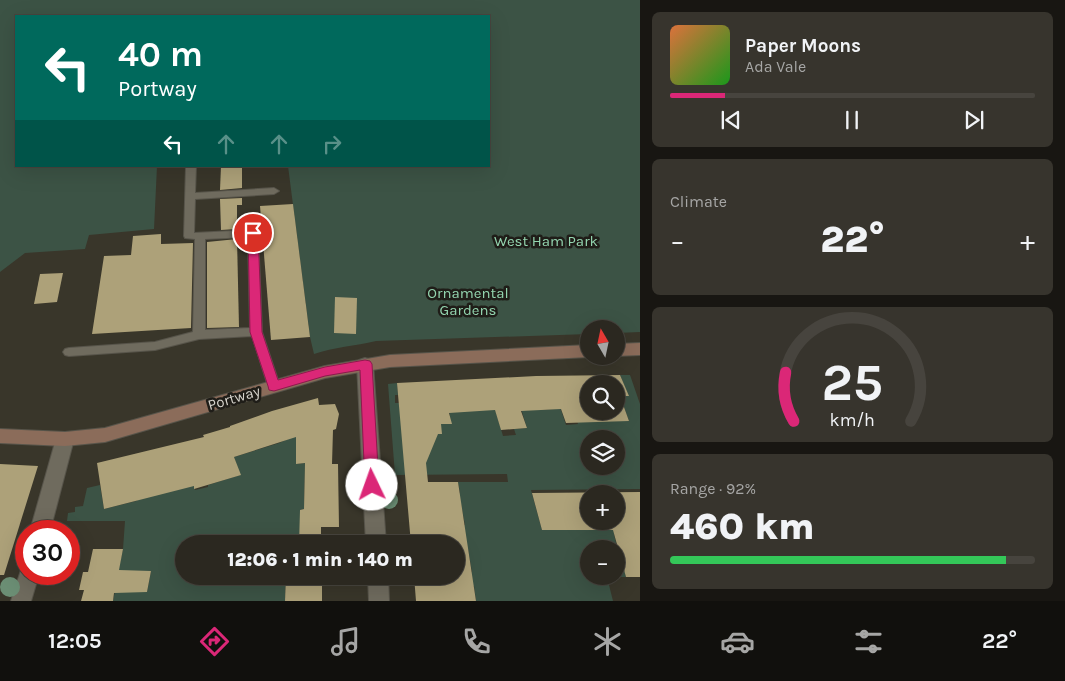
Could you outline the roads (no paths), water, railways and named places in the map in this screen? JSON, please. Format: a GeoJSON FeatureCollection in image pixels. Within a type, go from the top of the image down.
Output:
{"type":"FeatureCollection","features":[{"type":"Feature","properties":{"kind":"main road"},"geometry":{"type":"LineString","coordinates":[[625,350],[639,350]]}},
{"type":"Feature","properties":{"kind":"main road","name":"Portway"},"geometry":{"type":"LineString","coordinates":[[0,436],[65,439],[105,435],[325,372],[365,364],[390,361],[580,351]]}},
{"type":"Feature","properties":{"kind":"street"},"geometry":{"type":"LineString","coordinates":[[365,364],[375,535]]}},
{"type":"Feature","properties":{"kind":"street"},"geometry":{"type":"LineString","coordinates":[[43,520],[65,439]]}},
{"type":"Feature","properties":{"kind":"street"},"geometry":{"type":"LineString","coordinates":[[22,601],[26,585]]}},
{"type":"Feature","properties":{"kind":"street"},"geometry":{"type":"LineString","coordinates":[[378,585],[379,601]]}},
{"type":"Feature","properties":{"kind":"lane"},"geometry":{"type":"LineString","coordinates":[[191,167],[189,236],[253,233],[256,332],[274,386]]}},
{"type":"Feature","properties":{"kind":"lane"},"geometry":{"type":"LineString","coordinates":[[190,196],[274,191]]}},
{"type":"Feature","properties":{"kind":"lane"},"geometry":{"type":"LineString","coordinates":[[199,335],[200,236]]}},
{"type":"Feature","properties":{"kind":"lane"},"geometry":{"type":"LineString","coordinates":[[69,352],[155,346],[199,335],[256,332]]}},
{"type":"Feature","properties":{"kind":"park label","name":"West Ham Park"},"geometry":{"type":"Point","coordinates":[546,241]}},
{"type":"Feature","properties":{"kind":"park label","name":"Ornamental Gardens"},"geometry":{"type":"Point","coordinates":[468,302]}}]}
